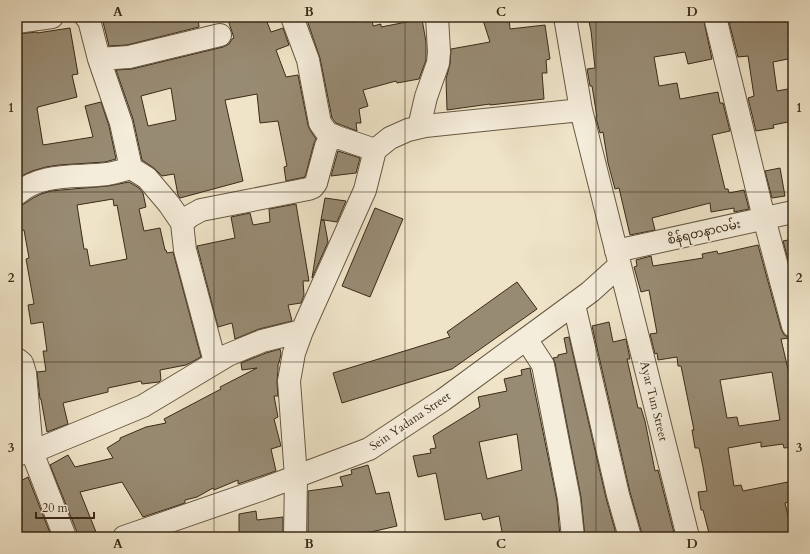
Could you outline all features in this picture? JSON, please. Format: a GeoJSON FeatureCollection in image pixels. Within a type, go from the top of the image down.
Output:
{"type":"FeatureCollection","features":[{"type":"Feature","properties":{"kind":"street"},"geometry":{"type":"LineString","coordinates":[[17,22],[52,17]]}},
{"type":"Feature","properties":{"kind":"street"},"geometry":{"type":"LineString","coordinates":[[86,17],[89,20],[99,59],[121,123],[131,168],[147,178],[169,204],[182,223],[185,250],[215,362]]}},
{"type":"Feature","properties":{"kind":"street"},"geometry":{"type":"LineString","coordinates":[[292,17],[308,60],[320,124],[328,134],[375,150]]}},
{"type":"Feature","properties":{"kind":"street"},"geometry":{"type":"LineString","coordinates":[[419,127],[426,97],[438,63],[439,52],[437,17]]}},
{"type":"Feature","properties":{"kind":"street","name":"Ayar Tun Street"},"geometry":{"type":"LineString","coordinates":[[566,17],[581,110],[688,537]]}},
{"type":"Feature","properties":{"kind":"street"},"geometry":{"type":"LineString","coordinates":[[715,17],[764,218],[793,326]]}},
{"type":"Feature","properties":{"kind":"street"},"geometry":{"type":"LineString","coordinates":[[99,59],[129,57],[220,35]]}},
{"type":"Feature","properties":{"kind":"street"},"geometry":{"type":"LineString","coordinates":[[295,537],[296,477],[289,381],[294,353],[302,331],[366,190],[375,150],[390,138],[419,127],[581,110]]}},
{"type":"Feature","properties":{"kind":"street"},"geometry":{"type":"LineString","coordinates":[[182,223],[190,216],[201,210],[313,187],[316,183],[326,146],[333,136]]}},
{"type":"Feature","properties":{"kind":"street"},"geometry":{"type":"LineString","coordinates":[[17,194],[46,179],[107,174],[131,168]]}},
{"type":"Feature","properties":{"kind":"street","name":"စိန်ရတနာလမ်း"},"geometry":{"type":"LineString","coordinates":[[618,258],[764,218],[793,212]]}},
{"type":"Feature","properties":{"kind":"street","name":"Sein Yadana Street"},"geometry":{"type":"LineString","coordinates":[[124,537],[296,477],[369,449],[443,400],[590,292],[618,258]]}},
{"type":"Feature","properties":{"kind":"street"},"geometry":{"type":"LineString","coordinates":[[575,303],[575,309],[618,495],[630,537]]}},
{"type":"Feature","properties":{"kind":"street"},"geometry":{"type":"LineString","coordinates":[[25,453],[143,406],[228,355],[262,341],[302,331]]}},
{"type":"Feature","properties":{"kind":"street"},"geometry":{"type":"LineString","coordinates":[[526,339],[543,365],[569,499],[573,537]]}},
{"type":"Feature","properties":{"kind":"street"},"geometry":{"type":"LineString","coordinates":[[17,359],[22,364],[25,373],[25,453],[65,537]]}},
{"type":"Feature","properties":{"kind":"building"},"geometry":{"type":"Polygon","coordinates":[[[198,17],[199,27],[127,45],[109,46],[102,18],[198,17]]]}},
{"type":"Feature","properties":{"kind":"building"},"geometry":{"type":"Polygon","coordinates":[[[227,17],[265,17],[271,32],[283,28],[289,45],[276,50],[286,77],[298,75],[308,125],[316,139],[305,177],[286,181],[284,167],[287,166],[278,121],[260,123],[257,94],[225,100],[243,181],[180,198],[178,195],[174,174],[162,176],[154,168],[142,160],[133,119],[116,70],[132,69],[223,47],[229,44],[234,38],[227,17]],[[171,88],[141,96],[148,126],[176,120],[171,88]]]}},
{"type":"Feature","properties":{"kind":"building"},"geometry":{"type":"Polygon","coordinates":[[[317,17],[351,17],[352,22],[372,18],[373,26],[381,24],[381,27],[422,19],[426,42],[426,60],[419,79],[397,83],[396,81],[363,90],[368,106],[359,109],[361,123],[356,123],[357,131],[336,123],[332,118],[320,58],[307,20],[317,17]]]}},
{"type":"Feature","properties":{"kind":"building"},"geometry":{"type":"Polygon","coordinates":[[[482,17],[509,17],[510,29],[545,25],[550,59],[546,60],[547,73],[542,73],[544,99],[447,110],[446,79],[450,64],[451,49],[490,42],[482,17]]]}},
{"type":"Feature","properties":{"kind":"building"},"geometry":{"type":"Polygon","coordinates":[[[588,17],[703,17],[712,59],[688,64],[685,52],[654,57],[659,86],[677,83],[680,99],[718,92],[720,103],[723,103],[730,131],[712,135],[725,189],[728,189],[729,193],[744,190],[749,209],[734,212],[734,208],[711,212],[710,203],[652,218],[655,230],[630,235],[619,188],[615,189],[608,163],[603,132],[600,133],[596,118],[592,86],[590,86],[587,69],[595,68],[588,17]]]}},
{"type":"Feature","properties":{"kind":"building"},"geometry":{"type":"Polygon","coordinates":[[[751,17],[793,17],[793,58],[773,62],[777,91],[793,88],[793,121],[773,125],[774,128],[756,131],[748,98],[754,96],[748,56],[738,57],[729,22],[752,20],[751,17]]]}},
{"type":"Feature","properties":{"kind":"building"},"geometry":{"type":"Polygon","coordinates":[[[70,28],[78,74],[72,75],[77,97],[37,108],[43,145],[93,137],[85,106],[101,102],[109,126],[116,159],[105,162],[46,167],[32,171],[17,178],[17,34],[37,33],[70,28]]]}},
{"type":"Feature","properties":{"kind":"building"},"geometry":{"type":"Polygon","coordinates":[[[338,151],[360,158],[356,173],[331,176],[338,151]]]}},
{"type":"Feature","properties":{"kind":"building"},"geometry":{"type":"Polygon","coordinates":[[[780,168],[785,196],[772,198],[765,171],[780,168]]]}},
{"type":"Feature","properties":{"kind":"building"},"geometry":{"type":"Polygon","coordinates":[[[129,182],[139,188],[143,193],[146,207],[139,209],[144,231],[160,228],[165,250],[167,253],[173,252],[201,357],[186,365],[160,370],[161,380],[159,382],[142,384],[141,381],[108,388],[108,392],[63,403],[68,424],[47,432],[40,399],[37,372],[46,371],[43,351],[47,351],[43,322],[31,324],[28,305],[34,304],[26,259],[29,258],[24,230],[17,231],[17,206],[24,204],[41,194],[51,191],[108,186],[129,182]],[[113,199],[77,205],[84,249],[87,249],[90,266],[127,259],[117,205],[114,206],[113,199]]]}},
{"type":"Feature","properties":{"kind":"building"},"geometry":{"type":"Polygon","coordinates":[[[325,198],[346,201],[337,222],[324,220],[328,242],[312,278],[325,198]]]}},
{"type":"Feature","properties":{"kind":"building"},"geometry":{"type":"Polygon","coordinates":[[[296,204],[309,281],[303,281],[304,295],[301,303],[288,305],[292,321],[259,329],[235,339],[232,323],[218,327],[197,246],[235,238],[231,217],[250,213],[253,225],[270,222],[269,209],[296,204]]]}},
{"type":"Feature","properties":{"kind":"building"},"geometry":{"type":"Polygon","coordinates":[[[375,208],[403,219],[370,297],[342,286],[375,208]]]}},
{"type":"Feature","properties":{"kind":"building"},"geometry":{"type":"Polygon","coordinates":[[[793,239],[793,278],[783,241],[793,239]]]}},
{"type":"Feature","properties":{"kind":"building"},"geometry":{"type":"Polygon","coordinates":[[[758,245],[781,329],[784,335],[790,338],[781,339],[793,391],[793,447],[784,448],[783,444],[761,447],[761,442],[728,448],[734,486],[741,485],[743,491],[793,481],[793,501],[785,503],[793,537],[710,537],[703,510],[701,510],[698,492],[707,491],[703,467],[699,448],[695,448],[692,430],[694,430],[681,366],[678,366],[677,357],[658,360],[657,353],[655,354],[650,334],[657,333],[649,290],[641,292],[634,267],[637,266],[636,260],[651,256],[653,266],[703,258],[702,254],[717,251],[718,254],[758,245]],[[772,372],[720,380],[727,418],[737,417],[739,426],[780,420],[772,372]]]}},
{"type":"Feature","properties":{"kind":"building"},"geometry":{"type":"Polygon","coordinates":[[[517,282],[537,309],[452,369],[342,403],[333,373],[450,337],[447,332],[517,282]]]}},
{"type":"Feature","properties":{"kind":"building"},"geometry":{"type":"Polygon","coordinates":[[[609,322],[613,342],[626,339],[630,359],[627,359],[638,408],[641,408],[645,421],[655,471],[658,470],[674,533],[657,537],[642,537],[630,492],[592,326],[609,322]]]}},
{"type":"Feature","properties":{"kind":"building"},"geometry":{"type":"Polygon","coordinates":[[[569,337],[606,498],[617,537],[613,537],[612,533],[585,537],[581,497],[553,358],[567,353],[564,338],[569,337]]]}},
{"type":"Feature","properties":{"kind":"building"},"geometry":{"type":"Polygon","coordinates":[[[280,349],[281,354],[278,364],[277,382],[278,396],[274,396],[278,417],[274,419],[281,446],[271,449],[276,471],[238,484],[238,480],[214,490],[213,488],[197,497],[185,500],[185,503],[143,517],[122,482],[80,492],[98,537],[77,537],[77,532],[50,465],[68,455],[75,467],[113,458],[107,448],[120,440],[120,438],[146,427],[166,423],[164,419],[257,368],[242,370],[241,363],[280,349]]]}},
{"type":"Feature","properties":{"kind":"building"},"geometry":{"type":"Polygon","coordinates":[[[530,368],[557,501],[560,537],[531,537],[531,533],[503,537],[499,516],[483,520],[481,513],[445,520],[436,473],[418,477],[413,456],[431,453],[430,449],[436,448],[433,436],[480,407],[478,397],[507,391],[504,379],[522,375],[521,370],[530,368]],[[517,434],[479,442],[487,479],[522,470],[517,434]]]}},
{"type":"Feature","properties":{"kind":"building"},"geometry":{"type":"Polygon","coordinates":[[[368,465],[376,494],[389,492],[397,526],[358,535],[358,537],[308,537],[308,491],[343,486],[340,477],[352,474],[351,470],[368,465]]]}},
{"type":"Feature","properties":{"kind":"building"},"geometry":{"type":"Polygon","coordinates":[[[28,477],[50,533],[35,537],[17,537],[17,483],[28,477]]]}},
{"type":"Feature","properties":{"kind":"building"},"geometry":{"type":"Polygon","coordinates":[[[256,511],[257,520],[283,517],[283,535],[266,537],[239,537],[239,514],[256,511]]]}}]}
